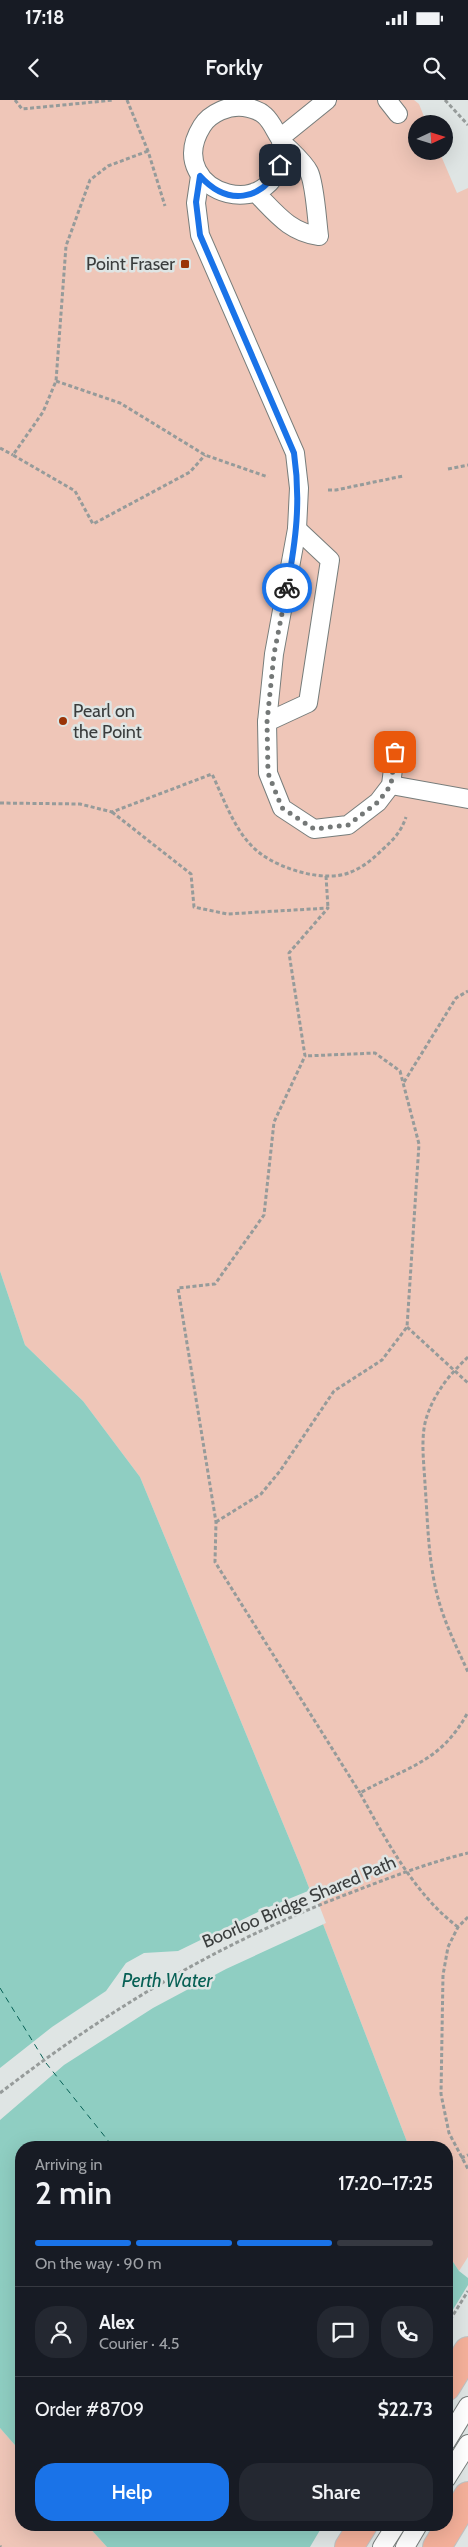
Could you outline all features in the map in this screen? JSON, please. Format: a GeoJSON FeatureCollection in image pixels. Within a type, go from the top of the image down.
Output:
{"type":"FeatureCollection","features":[{"type":"Feature","properties":{"kind":"highway"},"geometry":{"type":"LineString","coordinates":[[453,2376],[468,2351]]}},
{"type":"Feature","properties":{"kind":"highway"},"geometry":{"type":"LineString","coordinates":[[453,2521],[468,2496]]}},
{"type":"Feature","properties":{"kind":"highway"},"geometry":{"type":"LineString","coordinates":[[350,2547],[359,2531]]}},
{"type":"Feature","properties":{"kind":"highway"},"geometry":{"type":"LineString","coordinates":[[437,2547],[447,2531]]}},
{"type":"Feature","properties":{"kind":"lane"},"geometry":{"type":"LineString","coordinates":[[200,176],[219,192],[231,196],[244,196],[266,186],[275,177],[280,165],[281,139],[327,100]]}},
{"type":"Feature","properties":{"kind":"lane"},"geometry":{"type":"LineString","coordinates":[[387,100],[398,114]]}},
{"type":"Feature","properties":{"kind":"lane"},"geometry":{"type":"LineString","coordinates":[[255,192],[288,225],[303,234],[319,236],[309,172],[281,139],[275,126],[250,104],[216,112],[205,121],[197,134],[194,148],[195,162],[200,176],[196,202],[200,235],[294,453],[299,488],[297,529],[274,654],[267,722],[268,773],[282,808],[314,829],[348,825],[378,802],[391,785],[395,752]]}},
{"type":"Feature","properties":{"kind":"lane"},"geometry":{"type":"LineString","coordinates":[[267,722],[308,704],[330,560],[297,529]]}},
{"type":"Feature","properties":{"kind":"lane"},"geometry":{"type":"LineString","coordinates":[[391,785],[468,799]]}},
{"type":"Feature","properties":{"kind":"lane"},"geometry":{"type":"LineString","coordinates":[[453,2431],[468,2406]]}},
{"type":"Feature","properties":{"kind":"lane"},"geometry":{"type":"LineString","coordinates":[[453,2468],[468,2444]]}},
{"type":"Feature","properties":{"kind":"lane"},"geometry":{"type":"LineString","coordinates":[[382,2547],[392,2531]]}},
{"type":"Feature","properties":{"kind":"lane"},"geometry":{"type":"LineString","coordinates":[[405,2547],[414,2531]]}},
{"type":"Feature","properties":{"kind":"path"},"geometry":{"type":"LineString","coordinates":[[15,100],[22,109],[114,100]]}},
{"type":"Feature","properties":{"kind":"path"},"geometry":{"type":"LineString","coordinates":[[127,100],[148,151],[166,209],[180,235],[200,235]]}},
{"type":"Feature","properties":{"kind":"path"},"geometry":{"type":"LineString","coordinates":[[445,100],[468,125]]}},
{"type":"Feature","properties":{"kind":"path"},"geometry":{"type":"LineString","coordinates":[[13,455],[42,412],[56,381],[66,246],[90,180],[108,166],[148,151]]}},
{"type":"Feature","properties":{"kind":"path"},"geometry":{"type":"LineString","coordinates":[[56,381],[120,403],[205,455],[299,488],[336,490],[403,476]]}},
{"type":"Feature","properties":{"kind":"path"},"geometry":{"type":"LineString","coordinates":[[0,448],[74,491],[93,524],[190,472],[205,455]]}},
{"type":"Feature","properties":{"kind":"path"},"geometry":{"type":"LineString","coordinates":[[448,468],[468,465]]}},
{"type":"Feature","properties":{"kind":"path"},"geometry":{"type":"LineString","coordinates":[[112,812],[212,774],[239,831],[260,854],[287,868],[326,876],[350,873],[372,860],[401,833],[416,790]]}},
{"type":"Feature","properties":{"kind":"path"},"geometry":{"type":"LineString","coordinates":[[0,803],[80,804],[112,812],[191,874],[194,907],[227,914],[328,908]]}},
{"type":"Feature","properties":{"kind":"path"},"geometry":{"type":"LineString","coordinates":[[326,876],[328,908],[289,953],[305,1056],[274,1122],[264,1215],[216,1284],[178,1288],[216,1522],[215,1562],[383,1834],[412,1877],[442,1915],[458,1927]]}},
{"type":"Feature","properties":{"kind":"path"},"geometry":{"type":"LineString","coordinates":[[404,1082],[456,998],[468,990]]}},
{"type":"Feature","properties":{"kind":"path"},"geometry":{"type":"LineString","coordinates":[[216,1522],[260,1494],[280,1471],[334,1391],[382,1360],[407,1327],[419,1144],[400,1071],[375,1053],[305,1056]]}},
{"type":"Feature","properties":{"kind":"path"},"geometry":{"type":"LineString","coordinates":[[407,1327],[468,1383]]}},
{"type":"Feature","properties":{"kind":"path"},"geometry":{"type":"LineString","coordinates":[[468,1357],[454,1370],[434,1398],[426,1418],[423,1452],[429,1542],[434,1578],[440,1605],[468,1672]]}},
{"type":"Feature","properties":{"kind":"path"},"geometry":{"type":"LineString","coordinates":[[360,1794],[422,1763],[444,1746],[468,1712]]}},
{"type":"Feature","properties":{"kind":"path","name":"Boorloo Bridge Shared Path"},"geometry":{"type":"LineString","coordinates":[[0,2093],[63,2044],[144,1992],[216,1952],[329,1901],[426,1864],[468,1853]]}},
{"type":"Feature","properties":{"kind":"path"},"geometry":{"type":"LineString","coordinates":[[453,2141],[449,2133],[441,2094],[443,1975],[448,1947],[458,1927],[468,1917]]}},
{"type":"Feature","properties":{"kind":"path"},"geometry":{"type":"LineString","coordinates":[[453,2141],[468,2169]]}},
{"type":"Feature","properties":{"kind":"path"},"geometry":{"type":"LineString","coordinates":[[461,2158],[468,2155]]}},
{"type":"Feature","properties":{"kind":"path"},"geometry":{"type":"LineString","coordinates":[[453,2316],[468,2291]]}},
{"type":"Feature","properties":{"kind":"shaded area"},"geometry":{"type":"Polygon","coordinates":[[[0,100],[414,100],[419,104],[423,115],[408,115],[408,160],[443,160],[457,193],[468,188],[468,2257],[459,2271],[453,2262],[453,2141],[407,2141],[301,1867],[140,1477],[83,1401],[25,1345],[0,1271],[0,100]]]}},
{"type":"Feature","properties":{"kind":"shaded area"},"geometry":{"type":"Polygon","coordinates":[[[0,2428],[15,2445],[15,2531],[92,2531],[107,2547],[0,2547],[0,2428]]]}},
{"type":"Feature","properties":{"kind":"water","name":"Perth Water"},"geometry":{"type":"Polygon","coordinates":[[[0,1271],[25,1345],[83,1401],[140,1477],[301,1867],[407,2141],[15,2141],[15,2445],[0,2428],[0,1271]]]}},
{"type":"Feature","properties":{"kind":"water"},"geometry":{"type":"Polygon","coordinates":[[[453,2262],[459,2271],[468,2278],[468,2547],[107,2547],[92,2531],[453,2531],[453,2262]]]}},
{"type":"Feature","properties":{"kind":"pier"},"geometry":{"type":"Polygon","coordinates":[[[313,1889],[326,1923],[226,1969],[153,2008],[64,2065],[0,2120],[0,2068],[52,2027],[106,1991],[126,1963],[144,1953],[178,1951],[264,1909],[313,1889]]]}},
{"type":"Feature","properties":{"kind":"pier"},"geometry":{"type":"Polygon","coordinates":[[[468,2285],[468,2547],[310,2547],[319,2531],[453,2531],[453,2310],[468,2285]]]}},
{"type":"Feature","properties":{"kind":"ferry route"},"geometry":{"type":"LineString","coordinates":[[0,1988],[46,2063],[108,2141]]}},
{"type":"Feature","properties":{"kind":"way so far"},"geometry":{"type":"LineString","coordinates":[[287,588],[274,654],[267,722],[268,773],[282,808],[314,829],[348,825],[378,802],[391,785],[395,752]]}},
{"type":"Feature","properties":{"kind":"place","name":"Point Fraser"},"geometry":{"type":"Point","coordinates":[185,264]}},
{"type":"Feature","properties":{"kind":"place","name":"Pearl on the Point"},"geometry":{"type":"Point","coordinates":[63,721]}},
{"type":"Feature","properties":{"kind":"route"},"geometry":{"type":"LineString","coordinates":[[280,165],[275,177],[266,186],[244,196],[231,196],[219,192],[208,185],[200,176],[196,202],[200,235],[294,453],[299,488],[297,529],[287,588]]}}]}
